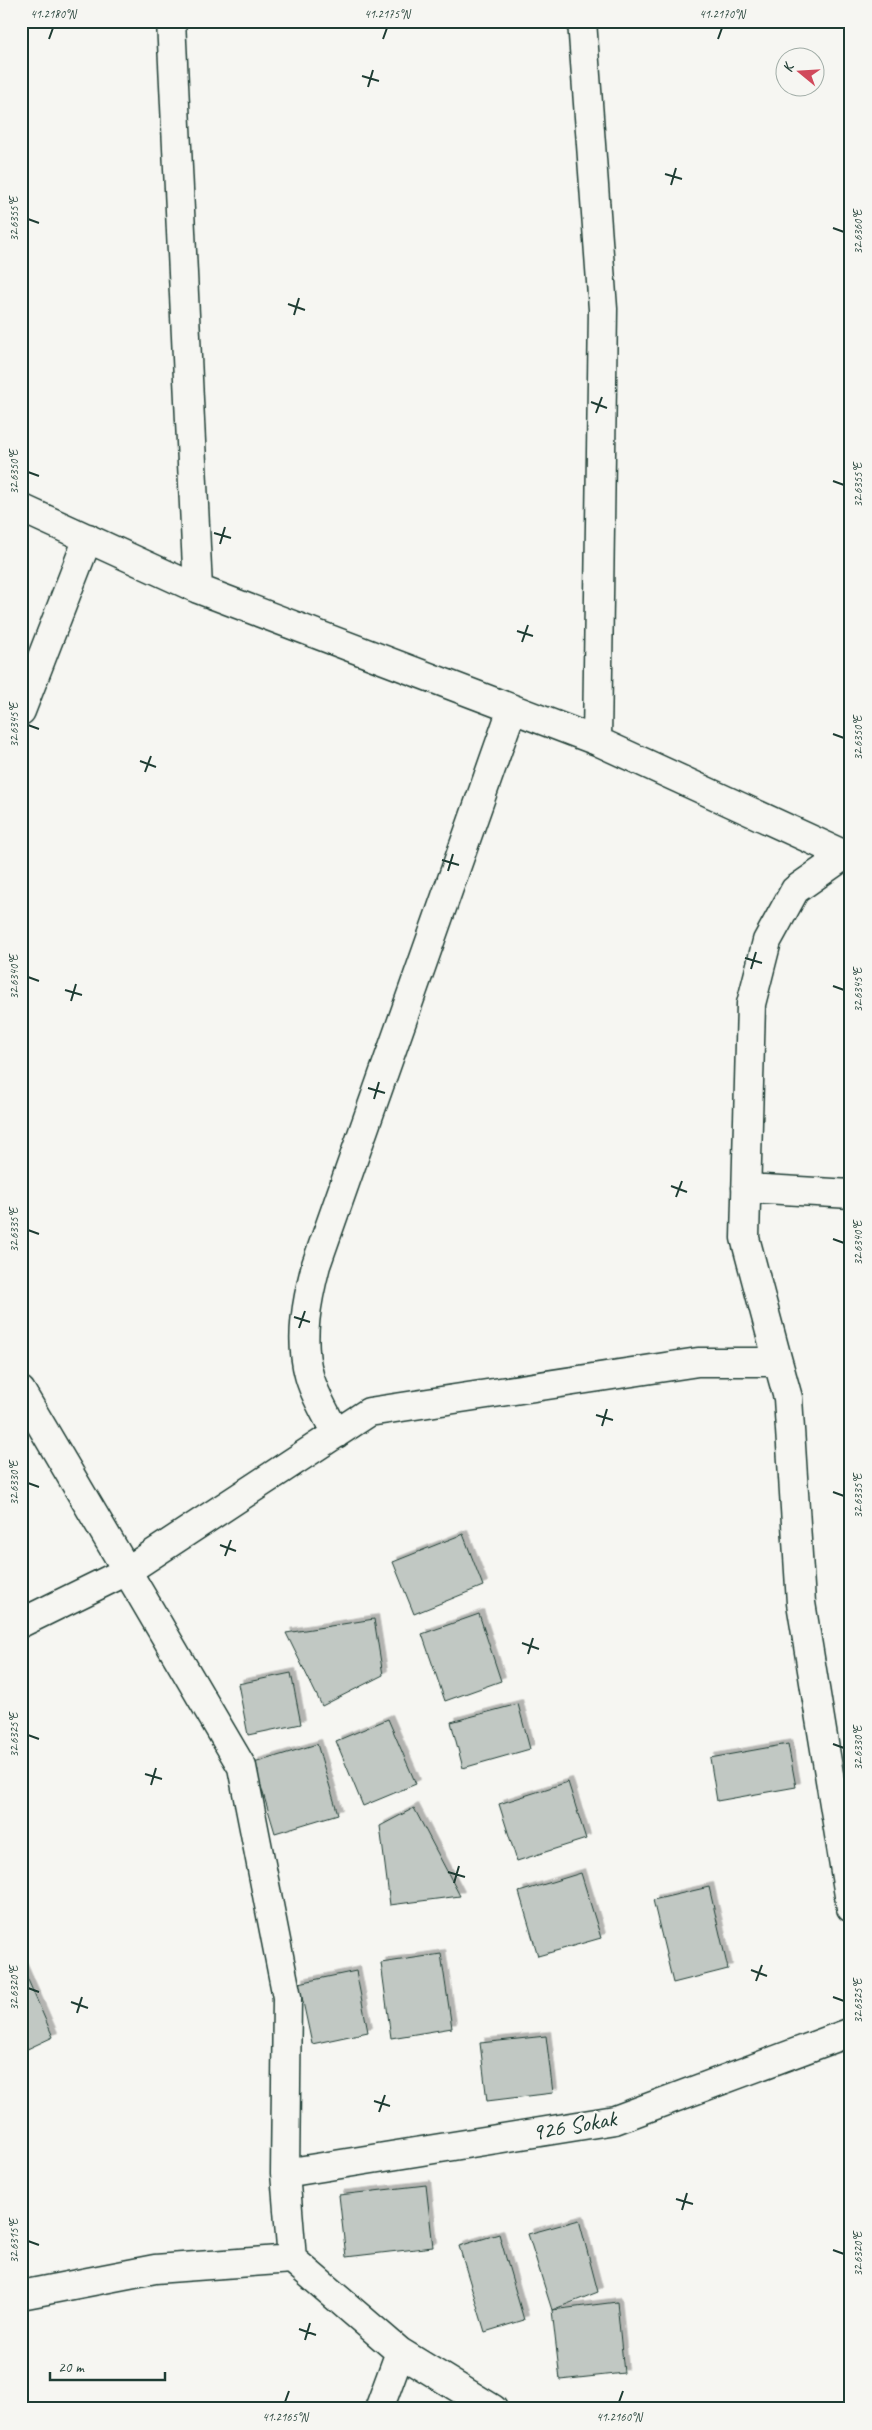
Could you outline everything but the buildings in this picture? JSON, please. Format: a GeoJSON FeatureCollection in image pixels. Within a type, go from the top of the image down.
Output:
{"type":"FeatureCollection","features":[{"type":"Feature","properties":{"kind":"street"},"geometry":{"type":"LineString","coordinates":[[172,21],[198,589]]}},
{"type":"Feature","properties":{"kind":"street"},"geometry":{"type":"LineString","coordinates":[[582,21],[603,309],[597,741]]}},
{"type":"Feature","properties":{"kind":"street"},"geometry":{"type":"LineString","coordinates":[[21,508],[198,589],[597,741],[848,854]]}},
{"type":"Feature","properties":{"kind":"street"},"geometry":{"type":"LineString","coordinates":[[21,711],[88,538]]}},
{"type":"Feature","properties":{"kind":"street"},"geometry":{"type":"LineString","coordinates":[[336,1434],[309,1376],[305,1348],[305,1321],[309,1293],[319,1256],[512,709]]}},
{"type":"Feature","properties":{"kind":"street"},"geometry":{"type":"LineString","coordinates":[[848,854],[795,890],[767,941],[751,1004],[745,1238],[788,1398],[802,1603],[851,1908]]}},
{"type":"Feature","properties":{"kind":"street"},"geometry":{"type":"LineString","coordinates":[[746,1188],[851,1194]]}},
{"type":"Feature","properties":{"kind":"street"},"geometry":{"type":"LineString","coordinates":[[21,1623],[127,1571],[369,1412],[698,1362],[778,1362]]}},
{"type":"Feature","properties":{"kind":"street"},"geometry":{"type":"LineString","coordinates":[[21,1391],[242,1767],[287,1998],[285,2173],[292,2259],[400,2352],[492,2409]]}},
{"type":"Feature","properties":{"kind":"street","name":"926 Sokak"},"geometry":{"type":"LineString","coordinates":[[285,2173],[615,2120],[851,2032]]}},
{"type":"Feature","properties":{"kind":"street"},"geometry":{"type":"LineString","coordinates":[[21,2295],[155,2269],[292,2259]]}},
{"type":"Feature","properties":{"kind":"street"},"geometry":{"type":"LineString","coordinates":[[379,2409],[400,2352]]}}]}
